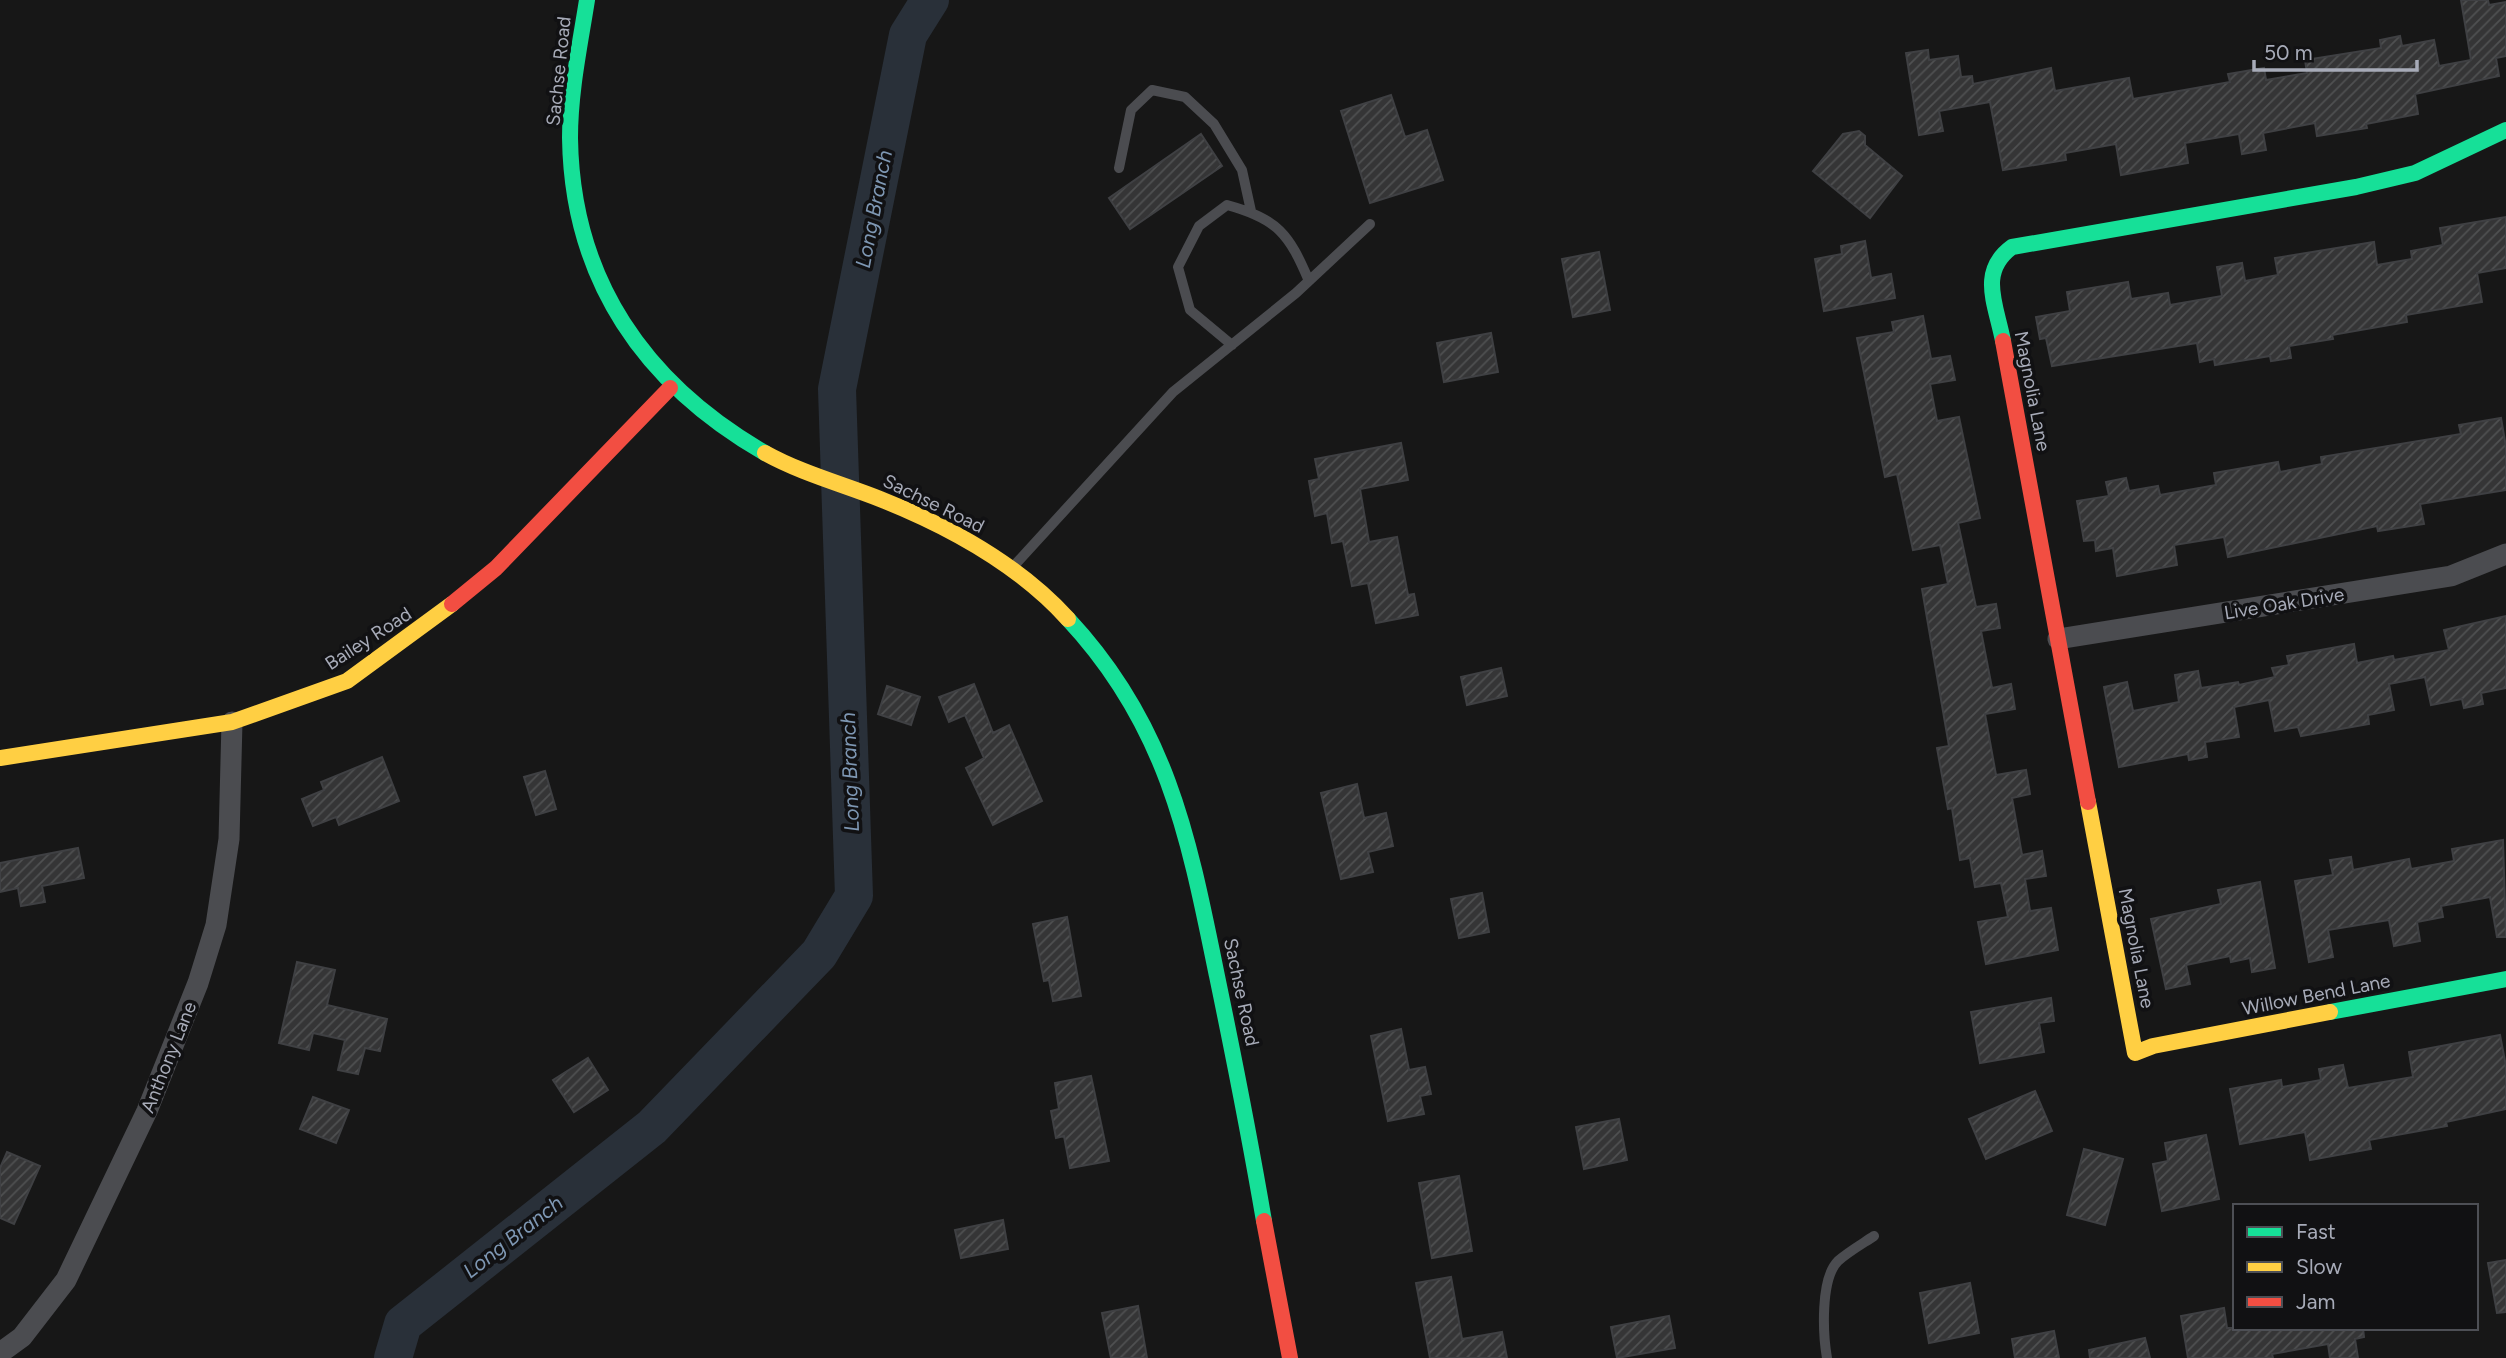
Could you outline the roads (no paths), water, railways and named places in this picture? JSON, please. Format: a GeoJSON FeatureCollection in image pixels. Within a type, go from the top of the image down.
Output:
{"type":"FeatureCollection","features":[{"type":"Feature","properties":{"kind":"street","name":"Sachse Road"},"geometry":{"type":"LineString","coordinates":[[587,0],[572,105],[571,156],[582,234],[597,276],[618,317],[670,388],[767,454],[893,504],[957,534],[1011,569],[1055,606],[1102,659],[1157,749],[1182,817],[1232,1045],[1290,1358]]}},
{"type":"Feature","properties":{"kind":"street","name":"Magnolia Lane"},"geometry":{"type":"LineString","coordinates":[[2135,1053],[1991,278],[1996,259],[2012,247],[2356,187],[2415,173],[2506,130]]}},
{"type":"Feature","properties":{"kind":"street","name":"Bailey Road"},"geometry":{"type":"LineString","coordinates":[[0,758],[232,722],[347,681],[428,625],[496,568],[670,388]]}},
{"type":"Feature","properties":{"kind":"street","name":"Live Oak Drive"},"geometry":{"type":"LineString","coordinates":[[2058,639],[2451,576],[2506,554]]}},
{"type":"Feature","properties":{"kind":"street","name":"Anthony Lane"},"geometry":{"type":"LineString","coordinates":[[0,1353],[22,1337],[66,1280],[147,1111],[198,983],[216,925],[229,839],[232,722]]}},
{"type":"Feature","properties":{"kind":"street","name":"Willow Bend Lane"},"geometry":{"type":"LineString","coordinates":[[2135,1053],[2153,1046],[2506,979]]}},
{"type":"Feature","properties":{"kind":"lane"},"geometry":{"type":"LineString","coordinates":[[1119,168],[1131,110],[1152,90],[1185,97],[1214,124],[1242,170],[1251,211]]}},
{"type":"Feature","properties":{"kind":"lane"},"geometry":{"type":"LineString","coordinates":[[1232,345],[1190,310],[1178,267],[1199,226],[1227,205],[1259,214],[1293,242],[1309,281]]}},
{"type":"Feature","properties":{"kind":"lane"},"geometry":{"type":"LineString","coordinates":[[1011,569],[1174,392],[1309,281],[1370,224]]}},
{"type":"Feature","properties":{"kind":"lane"},"geometry":{"type":"LineString","coordinates":[[1827,1358],[1822,1329],[1824,1302],[1835,1263],[1874,1236]]}},
{"type":"Feature","properties":{"kind":"waterway","name":"Long Branch"},"geometry":{"type":"LineString","coordinates":[[393,1358],[403,1324],[652,1127],[819,954],[854,896],[837,389],[908,35],[930,0]]}}]}
